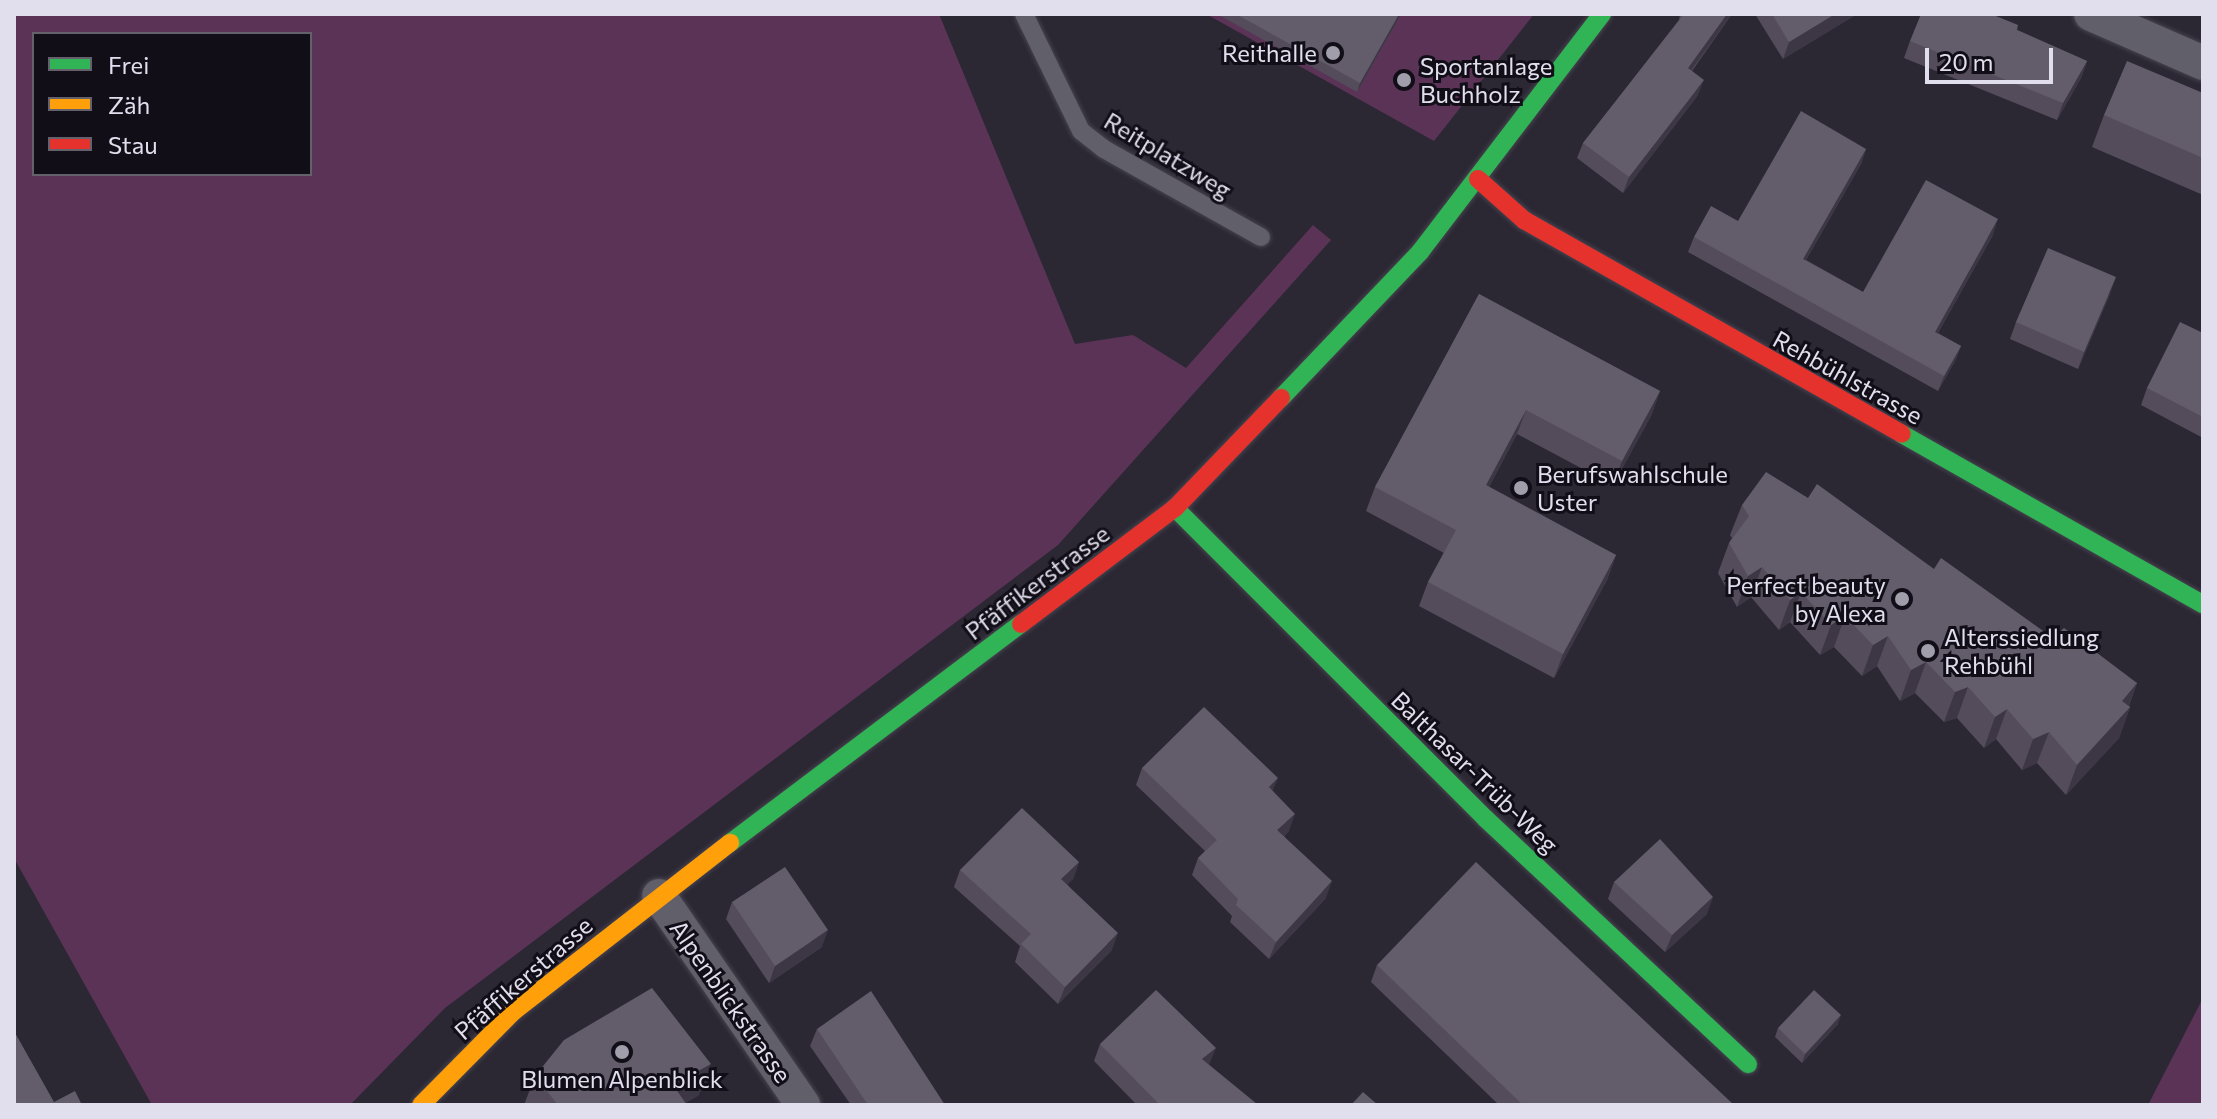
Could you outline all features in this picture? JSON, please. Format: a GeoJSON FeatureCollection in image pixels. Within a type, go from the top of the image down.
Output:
{"type":"FeatureCollection","features":[{"type":"Feature","properties":{"kind":"street","name":"Pfäffikerstrasse"},"geometry":{"type":"LineString","coordinates":[[421,1105],[514,1011],[659,896],[1175,508],[1348,332],[1478,179],[1602,14]]}},
{"type":"Feature","properties":{"kind":"street"},"geometry":{"type":"LineString","coordinates":[[2091,14],[2203,63]]}},
{"type":"Feature","properties":{"kind":"street","name":"Rehbühlstrasse"},"geometry":{"type":"LineString","coordinates":[[1478,179],[1524,220],[2203,604]]}},
{"type":"Feature","properties":{"kind":"street","name":"Balthasar-Trüb-Weg"},"geometry":{"type":"LineString","coordinates":[[1175,508],[1486,819],[1748,1064]]}},
{"type":"Feature","properties":{"kind":"street","name":"Alpenblickstrasse"},"geometry":{"type":"LineString","coordinates":[[659,896],[803,1105]]}},
{"type":"Feature","properties":{"kind":"lane","name":"Reitplatzweg"},"geometry":{"type":"LineString","coordinates":[[1024,14],[1081,131],[1104,149],[1261,237]]}},
{"type":"Feature","properties":{"kind":"shaded area"},"geometry":{"type":"Polygon","coordinates":[[[14,14],[939,14],[1075,344],[1133,335],[1186,368],[1313,225],[1331,240],[1058,545],[445,1008],[350,1105],[152,1105],[14,858],[14,14]]]}},
{"type":"Feature","properties":{"kind":"shaded area","name":"Sportanlage Buchholz"},"geometry":{"type":"Polygon","coordinates":[[[1206,14],[1534,14],[1434,141],[1206,14]]]}},
{"type":"Feature","properties":{"kind":"shaded area"},"geometry":{"type":"Polygon","coordinates":[[[2203,998],[2203,1105],[2148,1105],[2203,998]]]}},
{"type":"Feature","properties":{"kind":"building","name":"Reithalle"},"geometry":{"type":"Polygon","coordinates":[[[1236,14],[1399,14],[1360,83],[1236,14]]]}},
{"type":"Feature","properties":{"kind":"building"},"geometry":{"type":"Polygon","coordinates":[[[1684,14],[1727,14],[1688,68],[1704,80],[1629,177],[1583,143],[1684,14]]]}},
{"type":"Feature","properties":{"kind":"building"},"geometry":{"type":"Polygon","coordinates":[[[1772,14],[1835,14],[1789,42],[1772,14]]]}},
{"type":"Feature","properties":{"kind":"building"},"geometry":{"type":"Polygon","coordinates":[[[1921,14],[1991,14],[2018,25],[2017,30],[2087,61],[2063,103],[1910,41],[1921,14]]]}},
{"type":"Feature","properties":{"kind":"building"},"geometry":{"type":"Polygon","coordinates":[[[2127,61],[2203,93],[2203,158],[2104,115],[2127,61]]]}},
{"type":"Feature","properties":{"kind":"building"},"geometry":{"type":"Polygon","coordinates":[[[1801,111],[1866,149],[1803,259],[1863,292],[1926,180],[1998,219],[1935,332],[1961,346],[1944,376],[1694,237],[1711,206],[1738,221],[1801,111]]]}},
{"type":"Feature","properties":{"kind":"building"},"geometry":{"type":"Polygon","coordinates":[[[2048,248],[2116,277],[2084,352],[2016,322],[2048,248]]]}},
{"type":"Feature","properties":{"kind":"building"},"geometry":{"type":"Polygon","coordinates":[[[1479,294],[1660,391],[1622,461],[1526,410],[1486,485],[1616,555],[1563,654],[1428,582],[1456,530],[1375,487],[1479,294]]]}},
{"type":"Feature","properties":{"kind":"building"},"geometry":{"type":"Polygon","coordinates":[[[2180,322],[2203,333],[2203,417],[2147,388],[2180,322]]]}},
{"type":"Feature","properties":{"kind":"building","name":"Alterssiedlung Rehbühl"},"geometry":{"type":"Polygon","coordinates":[[[1766,472],[1808,498],[1817,484],[1934,569],[1941,558],[2053,638],[2064,628],[2137,683],[2122,701],[2130,707],[2077,765],[2049,732],[2033,739],[2007,709],[1995,717],[1968,687],[1955,692],[1926,662],[1911,670],[1888,636],[1873,645],[1845,616],[1831,625],[1801,592],[1790,600],[1762,567],[1748,576],[1729,543],[1749,516],[1742,505],[1766,472]]]}},
{"type":"Feature","properties":{"kind":"building"},"geometry":{"type":"Polygon","coordinates":[[[1204,707],[1278,778],[1269,787],[1295,814],[1277,830],[1332,881],[1276,942],[1236,905],[1238,899],[1198,858],[1217,840],[1142,768],[1204,707]]]}},
{"type":"Feature","properties":{"kind":"building"},"geometry":{"type":"Polygon","coordinates":[[[1022,808],[1079,862],[1061,879],[1118,933],[1065,987],[1021,944],[1031,934],[960,870],[1022,808]]]}},
{"type":"Feature","properties":{"kind":"building"},"geometry":{"type":"Polygon","coordinates":[[[1660,839],[1713,897],[1672,935],[1614,882],[1660,839]]]}},
{"type":"Feature","properties":{"kind":"building"},"geometry":{"type":"Polygon","coordinates":[[[1476,862],[1734,1105],[1523,1105],[1377,965],[1476,862]]]}},
{"type":"Feature","properties":{"kind":"building"},"geometry":{"type":"Polygon","coordinates":[[[785,867],[828,930],[775,966],[732,902],[785,867]]]}},
{"type":"Feature","properties":{"kind":"building"},"geometry":{"type":"Polygon","coordinates":[[[652,988],[711,1064],[673,1085],[687,1105],[558,1105],[535,1076],[564,1040],[652,988]]]}},
{"type":"Feature","properties":{"kind":"building"},"geometry":{"type":"Polygon","coordinates":[[[1156,990],[1216,1048],[1202,1059],[1256,1105],[1160,1105],[1100,1044],[1156,990]]]}},
{"type":"Feature","properties":{"kind":"building"},"geometry":{"type":"Polygon","coordinates":[[[1814,990],[1841,1015],[1805,1054],[1778,1028],[1814,990]]]}},
{"type":"Feature","properties":{"kind":"building"},"geometry":{"type":"Polygon","coordinates":[[[871,991],[945,1105],[868,1105],[817,1029],[871,991]]]}},
{"type":"Feature","properties":{"kind":"building"},"geometry":{"type":"Polygon","coordinates":[[[14,1031],[54,1102],[75,1091],[82,1105],[14,1105],[14,1031]]]}},
{"type":"Feature","properties":{"kind":"building"},"geometry":{"type":"Polygon","coordinates":[[[1363,1092],[1378,1105],[1351,1105],[1363,1092]]]}},
{"type":"Feature","properties":{"kind":"traffic: fast"},"geometry":{"type":"LineString","coordinates":[[1281,398],[1420,252],[1602,14]]}},
{"type":"Feature","properties":{"kind":"traffic: fast"},"geometry":{"type":"LineString","coordinates":[[1902,434],[2203,604]]}},
{"type":"Feature","properties":{"kind":"traffic: fast"},"geometry":{"type":"LineString","coordinates":[[1175,508],[1486,819],[1748,1064]]}},
{"type":"Feature","properties":{"kind":"traffic: fast"},"geometry":{"type":"LineString","coordinates":[[730,843],[1021,624]]}},
{"type":"Feature","properties":{"kind":"traffic: slow"},"geometry":{"type":"LineString","coordinates":[[421,1105],[514,1011],[730,843]]}},
{"type":"Feature","properties":{"kind":"traffic: jam"},"geometry":{"type":"LineString","coordinates":[[1478,179],[1524,220],[1902,434]]}},
{"type":"Feature","properties":{"kind":"traffic: jam"},"geometry":{"type":"LineString","coordinates":[[1021,624],[1175,508],[1281,398]]}},
{"type":"Feature","properties":{"kind":"place","name":"Reithalle"},"geometry":{"type":"Point","coordinates":[1333,53]}},
{"type":"Feature","properties":{"kind":"place","name":"Sportanlage Buchholz"},"geometry":{"type":"Point","coordinates":[1404,80]}},
{"type":"Feature","properties":{"kind":"place","name":"Berufswahlschule Uster"},"geometry":{"type":"Point","coordinates":[1521,488]}},
{"type":"Feature","properties":{"kind":"place","name":"Perfect beauty by Alexa"},"geometry":{"type":"Point","coordinates":[1902,599]}},
{"type":"Feature","properties":{"kind":"place","name":"Alterssiedlung Rehbühl"},"geometry":{"type":"Point","coordinates":[1928,651]}},
{"type":"Feature","properties":{"kind":"place","name":"Blumen Alpenblick"},"geometry":{"type":"Point","coordinates":[622,1052]}}]}
